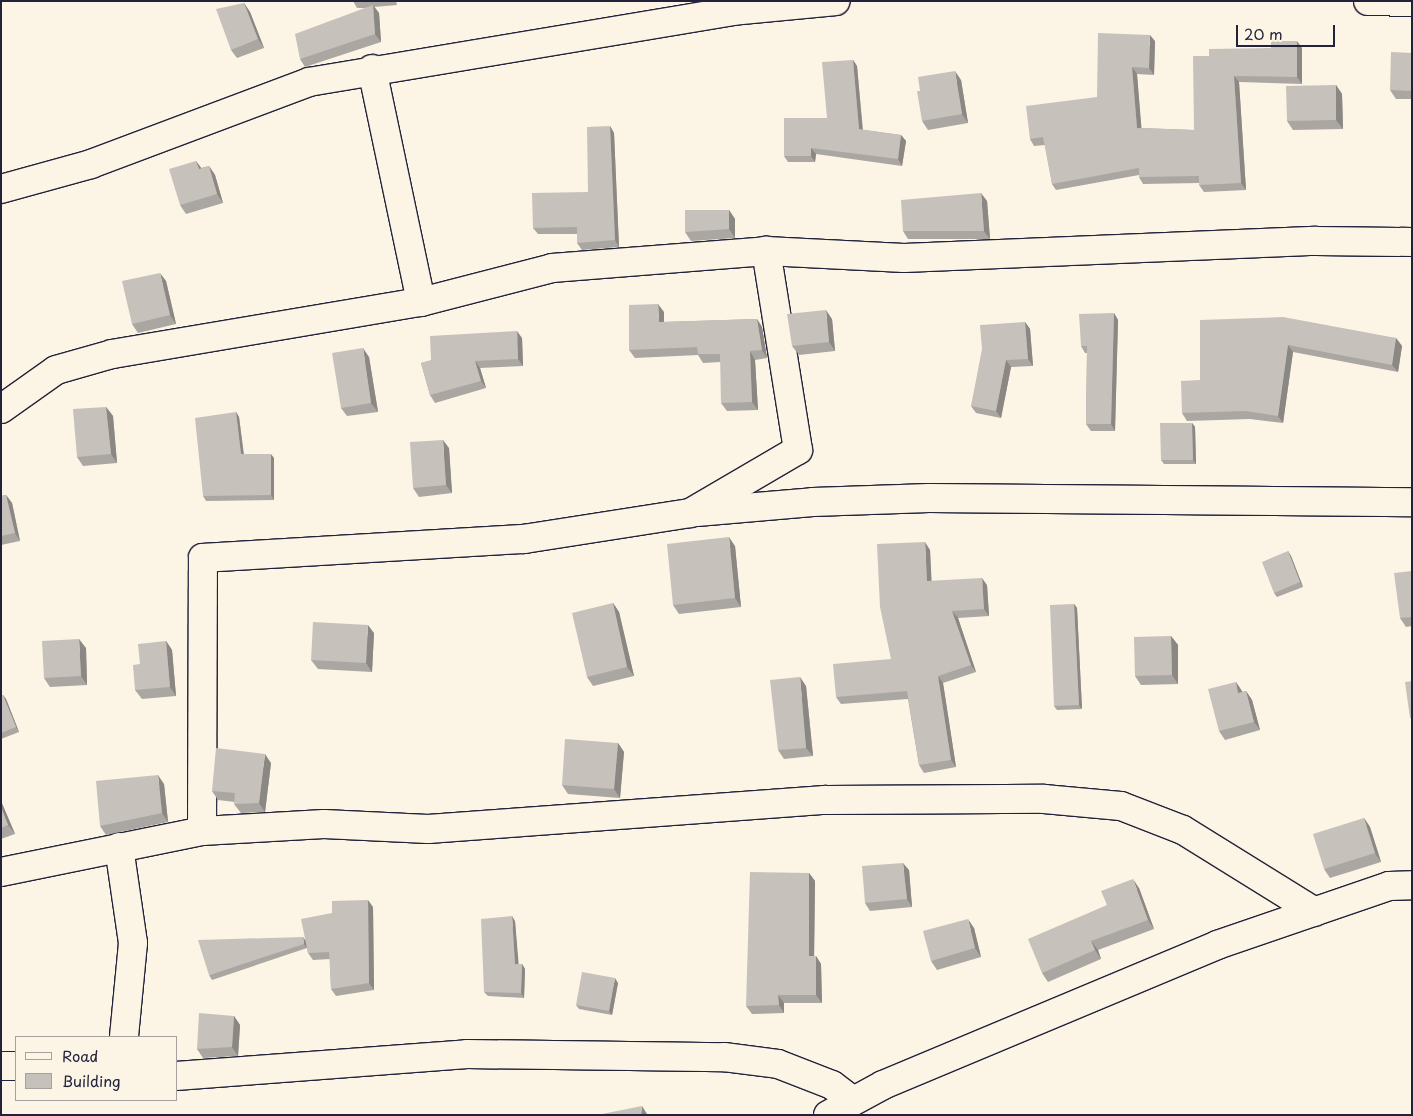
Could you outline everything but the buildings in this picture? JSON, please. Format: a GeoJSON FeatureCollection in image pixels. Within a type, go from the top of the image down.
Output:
{"type":"FeatureCollection","features":[{"type":"Feature","properties":{"kind":"street"},"geometry":{"type":"LineString","coordinates":[[1,190],[91,164],[309,82],[372,69],[732,11],[836,1]]}},
{"type":"Feature","properties":{"kind":"street"},"geometry":{"type":"LineString","coordinates":[[1368,1],[1412,2]]}},
{"type":"Feature","properties":{"kind":"street"},"geometry":{"type":"LineString","coordinates":[[372,69],[422,302]]}},
{"type":"Feature","properties":{"kind":"street"},"geometry":{"type":"LineString","coordinates":[[1,409],[56,370],[112,354],[422,302],[552,268],[766,251],[914,258],[1316,241],[1412,242]]}},
{"type":"Feature","properties":{"kind":"street"},"geometry":{"type":"LineString","coordinates":[[690,513],[798,450],[766,251]]}},
{"type":"Feature","properties":{"kind":"street"},"geometry":{"type":"LineString","coordinates":[[202,831],[203,558],[524,539],[690,513],[813,502],[929,498],[1412,502]]}},
{"type":"Feature","properties":{"kind":"street"},"geometry":{"type":"LineString","coordinates":[[1,872],[202,831],[324,824],[428,828],[816,800],[1044,798],[1121,806],[1183,830],[1315,912]]}},
{"type":"Feature","properties":{"kind":"street"},"geometry":{"type":"LineString","coordinates":[[118,847],[133,944],[124,1036]]}},
{"type":"Feature","properties":{"kind":"street"},"geometry":{"type":"LineString","coordinates":[[828,1115],[853,1101],[936,1062],[1217,945],[1389,886],[1412,885]]}},
{"type":"Feature","properties":{"kind":"street"},"geometry":{"type":"LineString","coordinates":[[178,1076],[467,1054],[714,1056],[778,1064],[832,1085],[853,1101]]}},
{"type":"Feature","properties":{"kind":"street"},"geometry":{"type":"LineString","coordinates":[[1,1066],[15,1066]]}}]}
